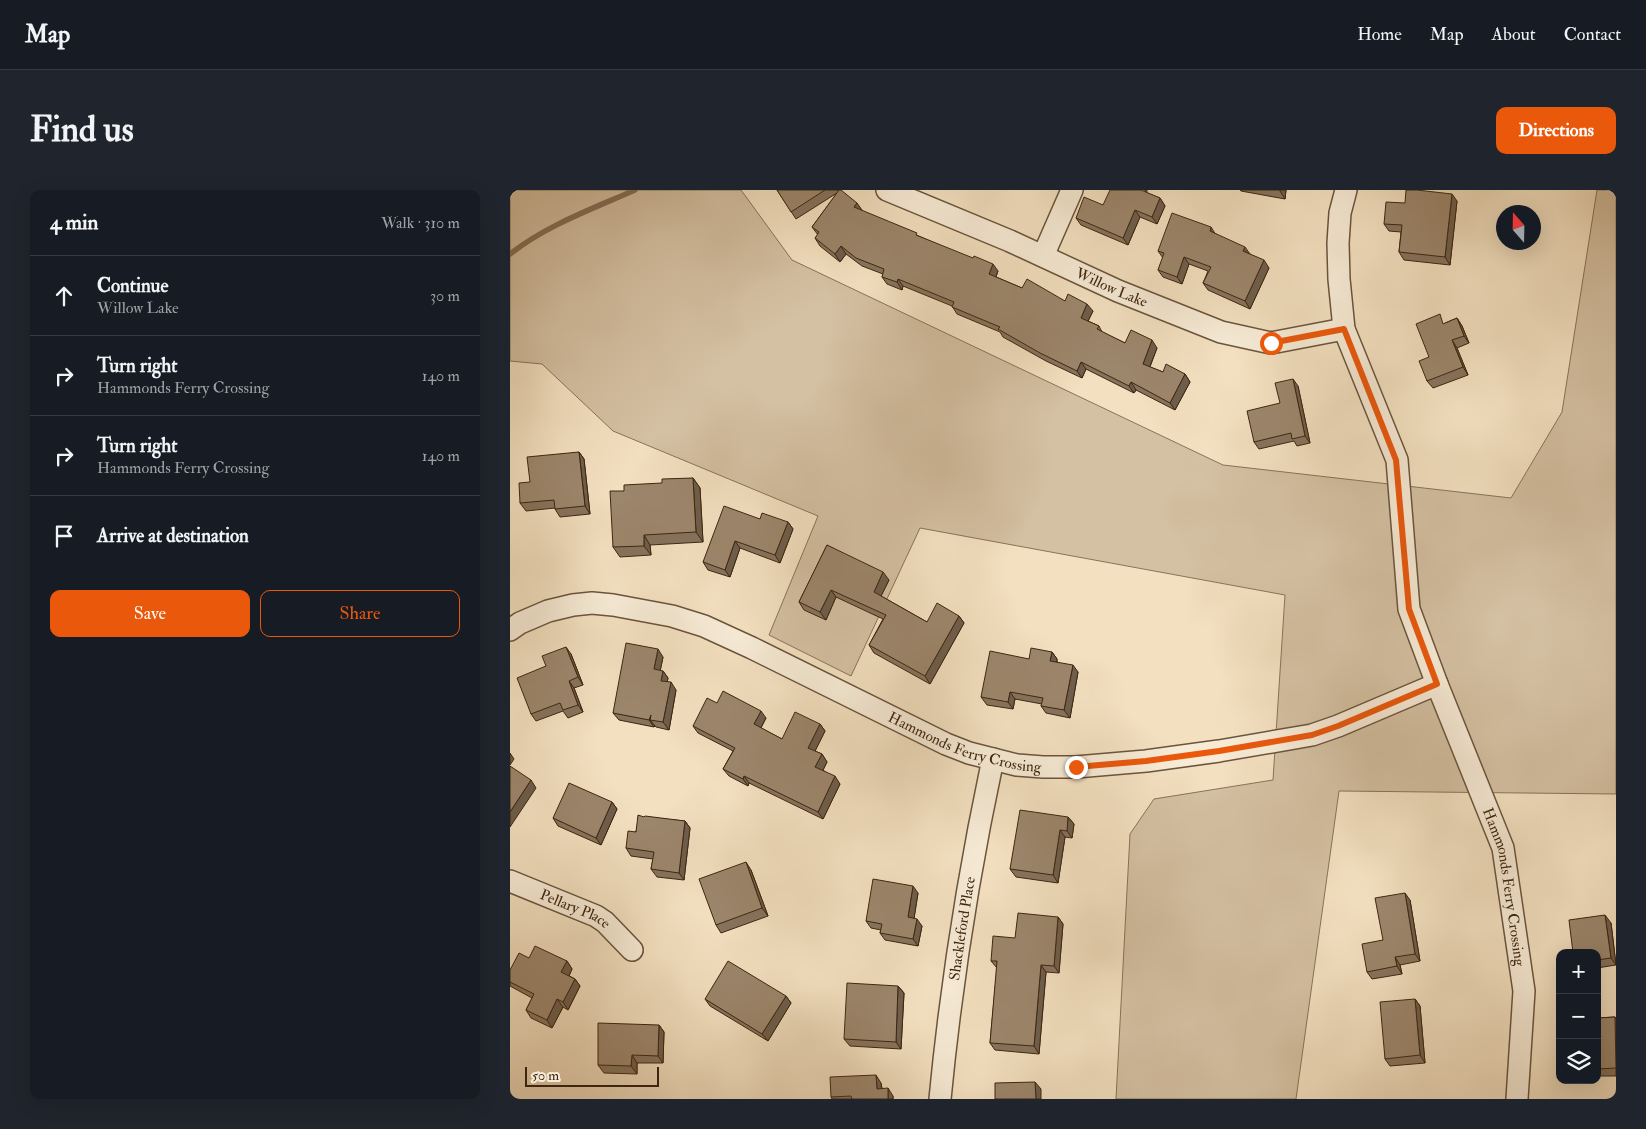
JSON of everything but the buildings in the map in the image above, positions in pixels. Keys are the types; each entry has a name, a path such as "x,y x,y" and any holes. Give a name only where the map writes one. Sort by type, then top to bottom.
{"street":[{"name":"Willow Lake","path":"888,190 1043,256 1118,291 1221,332 1271,343 1344,329"},
{"path":"1043,256 1072,190"},
{"name":"Hammonds Ferry Crossing","path":"1346,190 1340,213 1338,243 1344,329 1396,460 1409,609 1503,848 1524,991 1517,1099"},
{"name":"Hammonds Ferry Crossing","path":"510,630 520,623 548,611 592,603 672,616 704,626 946,744 1017,765 1042,767 1076,767 1146,761 1312,735 1437,684"},
{"name":"Shackleford Place","path":"940,1099 964,913 976,838 993,759"},
{"name":"Pellary Place","path":"510,881 596,916 605,922 632,950"}],"shaded area":[{"path":"510,190 741,190 792,260 1223,465 1511,498 1562,412 1597,190 1616,190 1616,794 1339,791 1296,1099 1116,1099 1130,834 1154,799 1273,780 1285,595 920,528 851,676 769,635 818,516 613,431 542,364 510,361"}],"waterway":[{"path":"510,254 554,226 635,190"}],"route":[{"path":"1076,767 1146,761 1312,735 1437,684 1409,609 1404,532 1396,460 1344,329 1271,343"}]}
